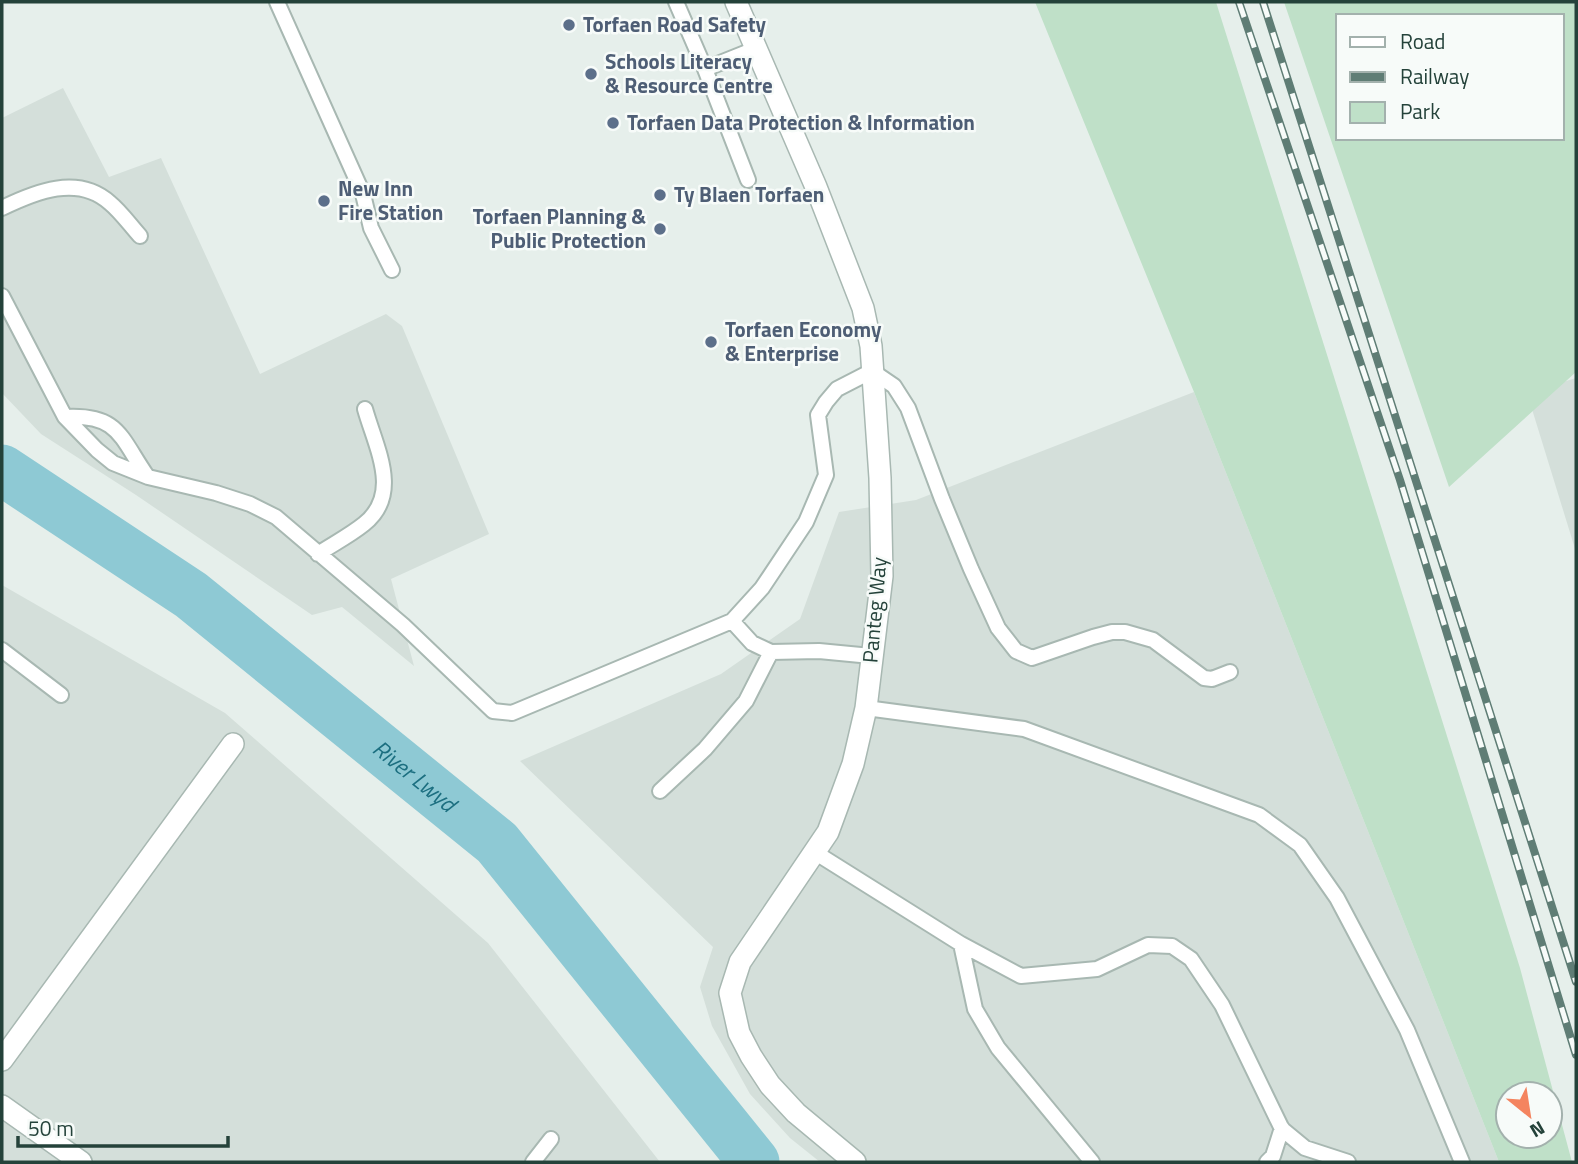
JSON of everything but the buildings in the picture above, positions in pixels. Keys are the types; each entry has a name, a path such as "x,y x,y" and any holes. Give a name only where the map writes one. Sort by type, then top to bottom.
{"street":[{"name":"Panteg Way","path":"736,2 848,265 863,308 871,346 880,478 882,576 866,708 853,764 828,832 740,962 730,993 739,1033 770,1085 796,1113 855,1162"},
{"path":"2,1060 233,744"},
{"path":"2,1106 81,1162"}],"lane":[{"path":"277,2 363,194 371,228 392,270"},
{"path":"676,2 748,180"},
{"path":"705,69 755,49"},
{"path":"2,208 32,194 66,186 91,191 109,202 140,236"},
{"path":"2,296 65,417 97,450 114,463 148,477 216,493 250,504 275,517 403,625 493,711 512,713 732,621 762,588 806,522 826,475 818,415 837,389 872,371 894,386 908,408 971,569 998,628 1016,652 1032,658 1093,637 1125,632 1153,640 1204,678 1230,672"},
{"path":"318,554 365,524 381,506 386,485 365,409"},
{"path":"65,417 89,416 100,419 117,431 148,477"},
{"path":"732,621 752,643 771,652 820,651 871,656"},
{"path":"2,650 61,695"},
{"path":"660,791 705,749 746,701 771,652"},
{"path":"866,708 1024,729 1259,815 1300,845 1337,898 1401,1017 1462,1162"},
{"path":"816,853 961,944 1021,976 1097,969 1148,945 1172,946 1191,960 1222,1005 1282,1128 1305,1148 1348,1162"},
{"path":"961,944 975,1009 998,1048 1092,1162"},
{"path":"1267,1162 1273,1156 1282,1128"},
{"path":"533,1162 551,1139"}],"shaded area":[{"path":"63,88 109,177 161,158 260,374 386,314 402,326 489,534 391,579 414,666 342,607 312,615 41,434 2,393 2,118"},
{"path":"1576,378 1576,552 1527,393"},
{"path":"1194,392 1499,1162 820,1162 790,1138 750,1094 712,1026 700,987 713,947 520,761 721,674 800,619 839,512 916,500"},
{"path":"2,585 225,713 488,943 660,1162 2,1162"}],"green space":[{"path":"1035,2 1216,2 1520,968 1550,1080 1494,1080 1494,1149 1194,392"},
{"path":"1284,2 1576,2 1576,372 1449,487"},
{"path":"1564,1132 1572,1162 1499,1162 1494,1150 1564,1150"}],"waterway":[{"name":"River Lwyd","path":"2,470 191,595 497,843 754,1162"}],"railway":[{"path":"1239,2 1400,480 1576,1055"},
{"path":"1263,2 1576,982"}],"place":[{"name":"Torfaen Road Safety","path":"569,25"},
{"name":"Schools Literacy & Resource Centre","path":"591,74"},
{"name":"Torfaen Data Protection & Information","path":"613,123"},
{"name":"Ty Blaen Torfaen","path":"660,195"},
{"name":"New Inn Fire Station","path":"324,201"},
{"name":"Torfaen Planning & Public Protection","path":"660,229"},
{"name":"Torfaen Economy & Enterprise","path":"711,342"}]}
